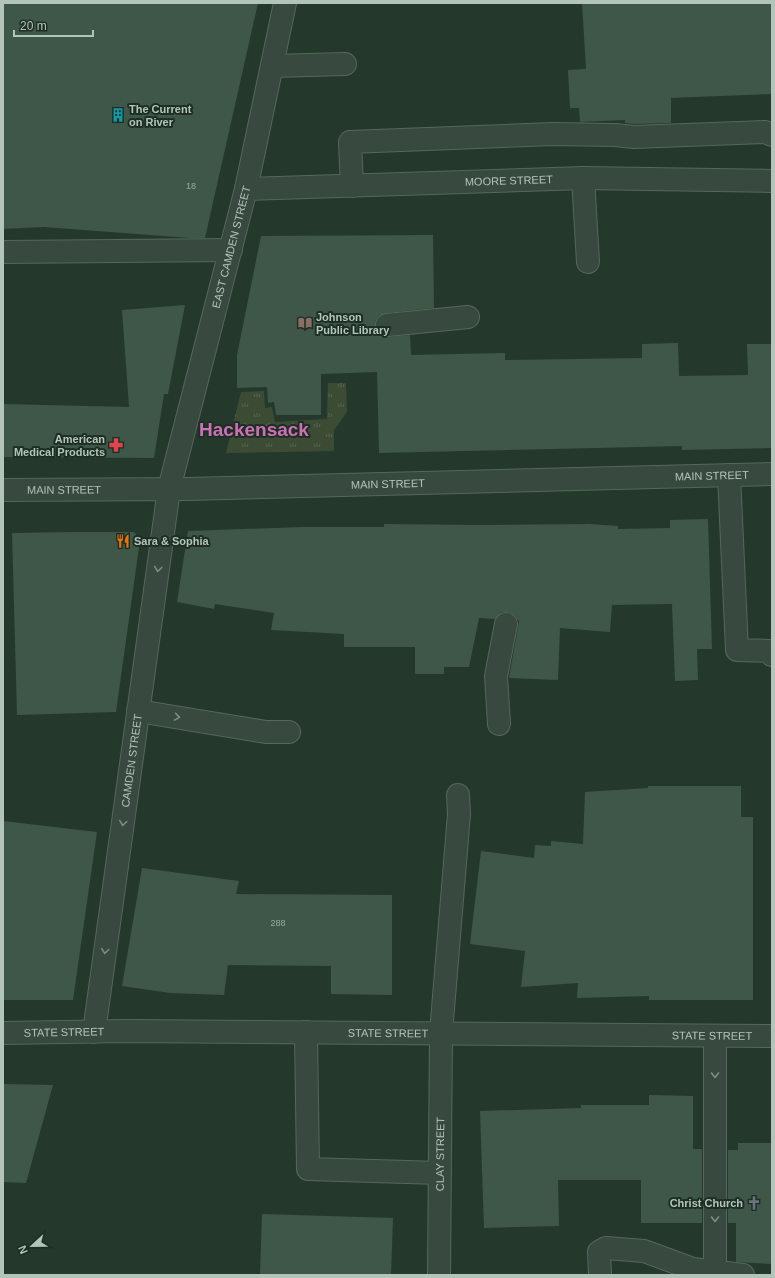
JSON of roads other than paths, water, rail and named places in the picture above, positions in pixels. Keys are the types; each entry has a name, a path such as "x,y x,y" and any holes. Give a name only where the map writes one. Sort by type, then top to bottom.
{"street":[{"name":"EAST CAMDEN STREET","path":"169,489 246,189 285,3"},
{"path":"272,66 345,64"},
{"path":"352,186 350,142 553,134 615,135 634,137 765,132 772,135"},
{"path":"583,178 588,262"},
{"name":"MOORE STREET","path":"246,189 583,178 772,181"},
{"path":"3,252 231,250"},
{"path":"386,325 468,317"},
{"name":"MAIN STREET","path":"3,490 169,489 772,474"},
{"path":"729,475 737,650 769,651 772,655"},
{"name":"CAMDEN STREET","path":"94,1032 169,489"},
{"path":"499,724 496,676 506,624"},
{"path":"138,711 266,732 289,732"},
{"name":"CLAY STREET","path":"439,1275 442,1033 459,814 458,795"},
{"path":"306,1032 308,1169 440,1173"},
{"name":"STATE STREET","path":"3,1033 306,1032 772,1036"},
{"path":"715,1036 715,1272"},
{"path":"600,1275 599,1252 606,1248 644,1251 693,1270 743,1275"}],"place":[{"name":"The Current on River","path":"118,115"},
{"name":"Johnson Public Library","path":"305,323"},
{"name":"American Medical Products","path":"116,445"},
{"name":"Sara & Sophia","path":"123,541"},
{"name":"Christ Church","path":"754,1203"}],"district":[{"name":"Hackensack","path":"254,429"}]}
